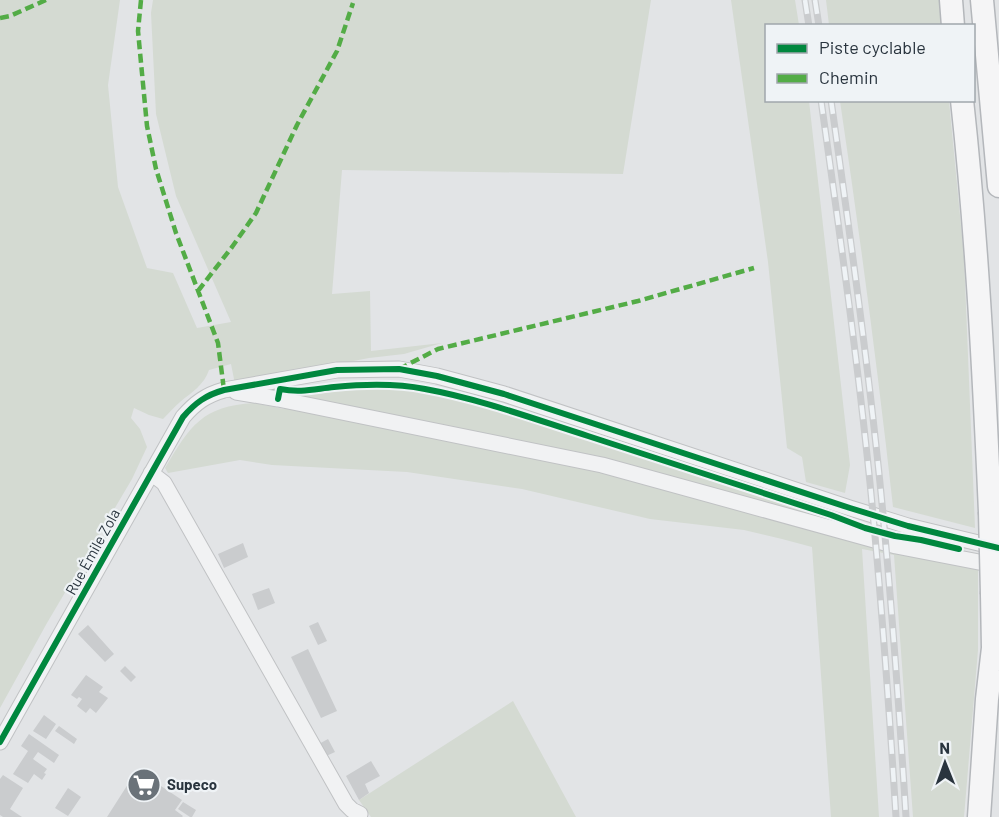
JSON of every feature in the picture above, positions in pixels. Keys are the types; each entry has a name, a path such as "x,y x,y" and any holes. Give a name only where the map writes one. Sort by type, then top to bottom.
{"highway":[{"path":"951,0 954,24"},
{"path":"982,0 999,186"},
{"path":"962,102 984,386 993,648 999,725"},
{"path":"979,817 993,648"}],"street":[{"name":"Rue Émile Zola","path":"0,742 183,417 200,400 212,393 224,390 337,370 399,369 437,376 515,398 908,526 999,548"},
{"path":"224,390 602,465 896,546 999,566"},
{"path":"151,472 164,483 346,804 360,814"}],"shaded area":[{"path":"0,0 120,0 108,85 118,187 147,268 173,273 197,328 231,322 176,196 156,114 151,13 153,0 651,0 623,174 342,170 332,294 370,291 371,351 442,343 404,354 369,358 235,384 231,364 209,370 201,384 163,419 134,408 131,418 140,429 147,447 132,479 0,708"},
{"path":"731,0 795,0 799,24 765,24 765,102 809,102 850,465 845,493 806,482 802,457 787,448 768,262"},
{"path":"826,0 939,0 942,24 829,24"},
{"path":"840,102 949,102 964,257 975,528 893,507"},
{"path":"368,386 426,392 483,406 843,524 294,396"},
{"path":"254,403 284,409 285,405 601,469 978,566 978,650 964,817 913,817 894,555 862,549 879,817 831,817 812,547 744,530 650,519 522,489 407,472 272,465 240,460 168,473 165,468 182,441 199,421 222,409"},
{"path":"513,701 576,817 371,817 359,800"}],"building":[{"path":"243,543 248,557 224,568 218,554"},
{"path":"269,588 275,603 258,610 252,594"},
{"path":"318,622 327,641 318,645 309,626"},
{"path":"88,625 114,654 105,662 78,634"},
{"path":"308,649 337,711 321,718 291,657"},
{"path":"125,666 136,677 131,682 120,671"},
{"path":"86,675 103,687 99,692 108,698 96,713 90,708 86,713 77,706 82,699 71,695"},
{"path":"44,715 56,724 46,739 33,731"},
{"path":"59,726 77,739 74,744 55,731"},
{"path":"29,734 59,755 54,763 38,752 33,759 47,769 44,773 46,774 42,780 34,774 28,783 13,774 28,751 21,746"},
{"path":"328,739 335,752 324,757 317,745"},
{"path":"371,761 380,776 365,784 369,793 359,800 346,776"},
{"name":"Supeco","path":"137,770 182,800 175,810 182,817 107,817"},
{"path":"3,775 23,788 10,809 22,817 0,815 0,779"},
{"path":"68,788 81,797 68,816 55,808"},
{"path":"183,802 196,810 192,817 178,809"}],"railway":[{"path":"805,0 809,24"},
{"path":"815,0 819,24"},
{"path":"821,102 854,339 870,483 896,817"},
{"path":"831,102 864,339 880,483 906,817"}],"marked path":[{"path":"0,18 46,0"},
{"path":"141,0 138,31 147,126 156,169 176,233 218,343 224,390"},
{"path":"198,291 256,213 297,125 337,51 353,3"},
{"path":"399,369 438,349 638,301 754,268"}],"cycle path":[{"path":"0,742 183,417 201,400 224,390 337,370 399,369 437,376 504,394 908,526 999,548"},
{"path":"278,399 280,389 301,391 369,385 402,386 446,393 527,416 865,528 959,549"}],"place":[{"name":"Supeco","path":"144,785"}]}
